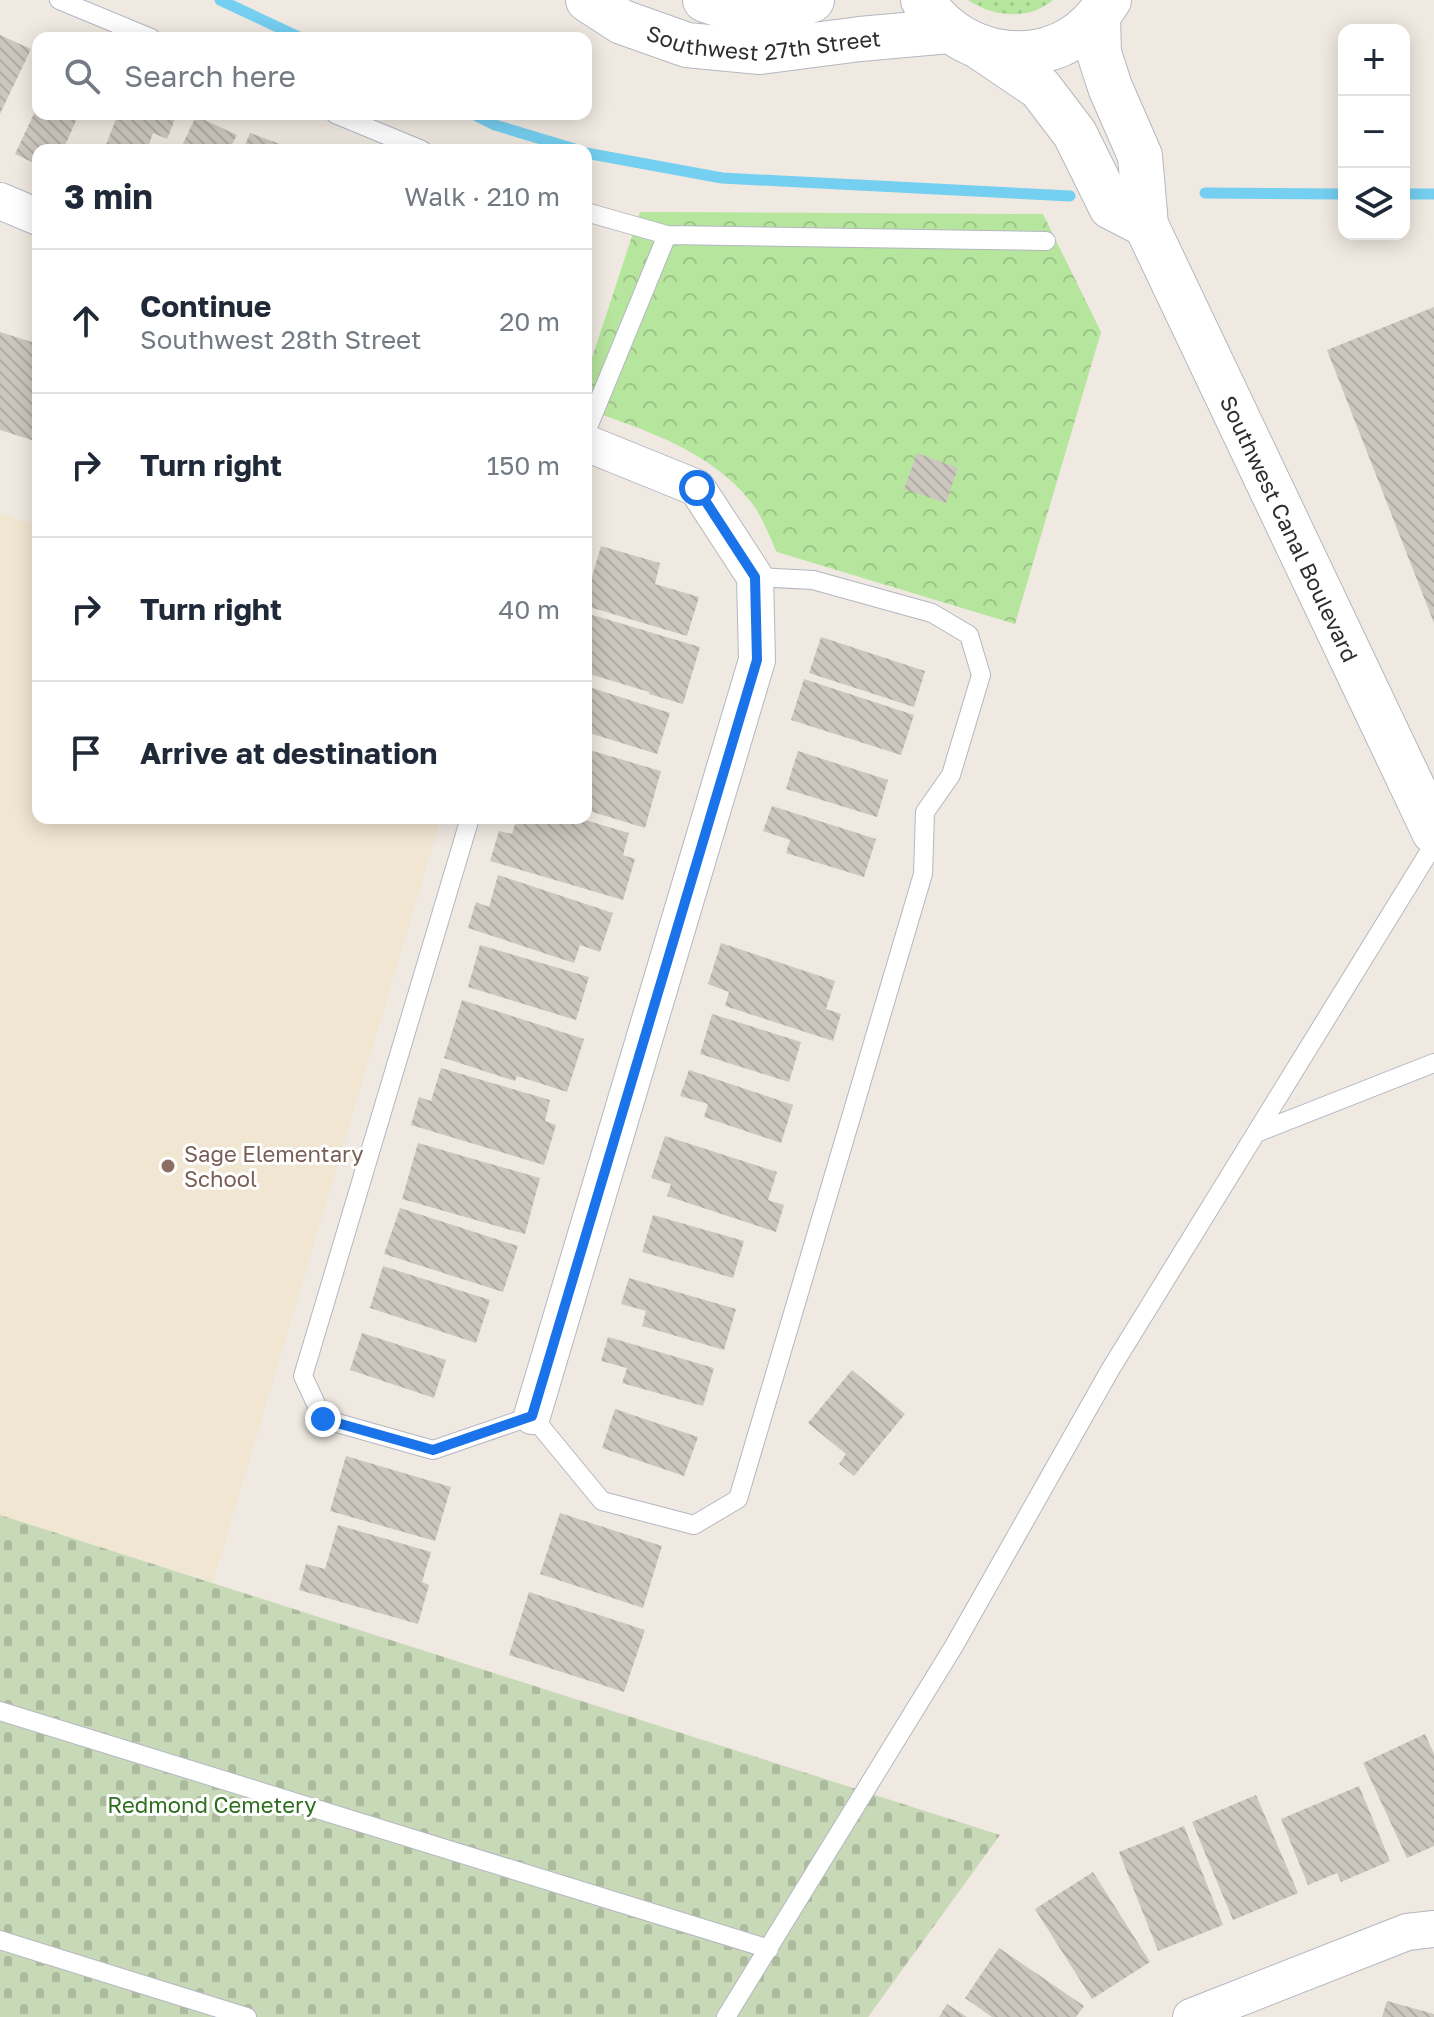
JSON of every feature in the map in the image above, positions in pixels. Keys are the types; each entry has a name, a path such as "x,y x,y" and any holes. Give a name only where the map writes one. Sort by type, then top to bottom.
{"main road":[{"name":"Southwest 27th Street","path":"588,0 622,22 687,45 760,52 951,26 1006,54 1032,53 1056,46 1079,34 1104,8"},
{"name":"Southwest 27th Street","path":"705,0 724,6 785,10 812,0"},
{"name":"Southwest Canal Boulevard","path":"1104,8 1099,53 1140,156 1146,225 1434,832"},
{"path":"951,26 1040,88 1075,134 1111,207 1146,225"}],"street":[{"path":"0,201 32,214"},
{"path":"532,1416 757,660 755,577 697,488 592,445"},
{"path":"1191,2017 1407,1932 1434,1929"}],"lane":[{"path":"59,0 136,32"},
{"path":"350,120 408,144"},
{"path":"592,214 667,235 1046,241"},
{"path":"592,417 667,235"},
{"path":"468,824 303,1376 323,1419 433,1450 532,1416 602,1501 694,1525 738,1499 923,874 925,812 951,775 981,675 969,635 932,613 813,580 755,577"},
{"path":"726,2017 954,1646 1110,1370 1434,844"},
{"path":"1256,1133 1434,1063"},
{"path":"0,1711 769,1949"},
{"path":"0,1940 247,2017"}],"shaded area":[{"name":"Sage Elementary School","path":"0,513 32,523 32,824 439,824 213,1582 0,1515"}],"green space":[{"path":"968,0 1053,0 1033,11 1011,14 989,10"},
{"path":"640,212 1043,214 1101,332 1015,624 777,552 751,502 717,469 676,444 592,411 592,358"},
{"name":"Redmond Cemetery","path":"0,1515 1000,1835 868,2017 0,2017"}],"building":[{"path":"0,35 31,49 0,114"},
{"path":"32,118 76,120 66,144 32,144 32,162 15,154"},
{"path":"116,120 175,120 167,139 153,133 149,144 106,144"},
{"path":"194,120 205,120 237,135 232,144 183,144"},
{"path":"250,133 280,144 245,144"},
{"path":"1434,307 1434,623 1327,350"},
{"path":"0,332 32,342 32,440 0,430"},
{"path":"917,453 958,468 946,503 904,489"},
{"path":"601,546 660,563 655,584 699,597 687,636 592,608 592,577"},
{"path":"592,615 700,647 683,704 592,675"},
{"path":"821,637 925,671 914,707 809,673"},
{"path":"804,679 914,715 901,755 791,720"},
{"path":"592,688 670,713 657,754 592,734"},
{"path":"592,751 661,771 645,828 592,812"},
{"path":"798,751 888,780 877,817 786,789"},
{"path":"772,806 876,839 864,877 786,853 790,840 763,831"},
{"path":"592,822 629,833 623,855 635,859 623,900 490,861 499,831 512,834 515,824"},
{"path":"498,875 613,913 600,952 580,945 574,963 468,928 476,902 489,907"},
{"path":"721,943 835,981 826,1009 841,1014 833,1041 725,1006 729,992 708,984"},
{"path":"480,945 589,977 576,1020 468,987"},
{"path":"462,1000 584,1039 567,1092 517,1076 515,1081 444,1058"},
{"path":"712,1014 801,1042 789,1082 700,1054"},
{"path":"441,1068 550,1100 545,1121 556,1125 544,1165 411,1125 419,1097 431,1101"},
{"path":"689,1070 793,1105 781,1143 704,1117 708,1104 680,1096"},
{"path":"665,1136 777,1172 768,1200 784,1205 776,1232 667,1196 671,1184 651,1178"},
{"path":"418,1143 540,1178 525,1234 402,1199"},
{"path":"400,1208 518,1246 503,1292 384,1254"},
{"path":"653,1215 744,1241 733,1278 642,1252"},
{"path":"383,1266 490,1300 476,1343 370,1308"},
{"path":"629,1278 736,1309 724,1350 642,1326 646,1311 621,1304"},
{"path":"362,1333 446,1360 434,1398 350,1370"},
{"path":"608,1337 714,1368 703,1406 622,1383 627,1368 601,1361"},
{"path":"852,1370 905,1414 854,1476 839,1464 846,1454 808,1423"},
{"path":"615,1409 698,1437 684,1476 602,1448"},
{"path":"346,1456 451,1487 435,1541 330,1511"},
{"path":"560,1513 662,1546 643,1608 540,1574"},
{"path":"338,1525 431,1552 422,1582 429,1585 418,1624 299,1590 306,1564 325,1569"},
{"path":"529,1592 645,1630 624,1692 509,1655"},
{"path":"1425,1734 1434,1754 1434,1846 1407,1858 1363,1763"},
{"path":"1359,1786 1390,1861 1341,1882 1337,1873 1308,1885 1281,1819"},
{"path":"1256,1795 1298,1893 1233,1920 1192,1822"},
{"path":"1184,1826 1223,1925 1158,1951 1119,1852"},
{"path":"1093,1872 1150,1962 1092,1999 1035,1909"},
{"path":"999,1948 1084,2006 1076,2017 992,2017 965,1998"},
{"path":"1387,2001 1434,2014 1434,2017 1382,2017"},
{"path":"947,2004 967,2017 939,2017"}],"waterway":[{"path":"220,0 288,32"},
{"path":"485,120 558,144"},
{"path":"592,154 722,178 1070,196"},
{"path":"1205,193 1338,194"},
{"path":"1410,194 1434,194"}],"place":[{"name":"Sage Elementary School","path":"168,1166"}],"route":[{"path":"323,1419 433,1450 532,1416 757,660 755,577 697,488"}]}
